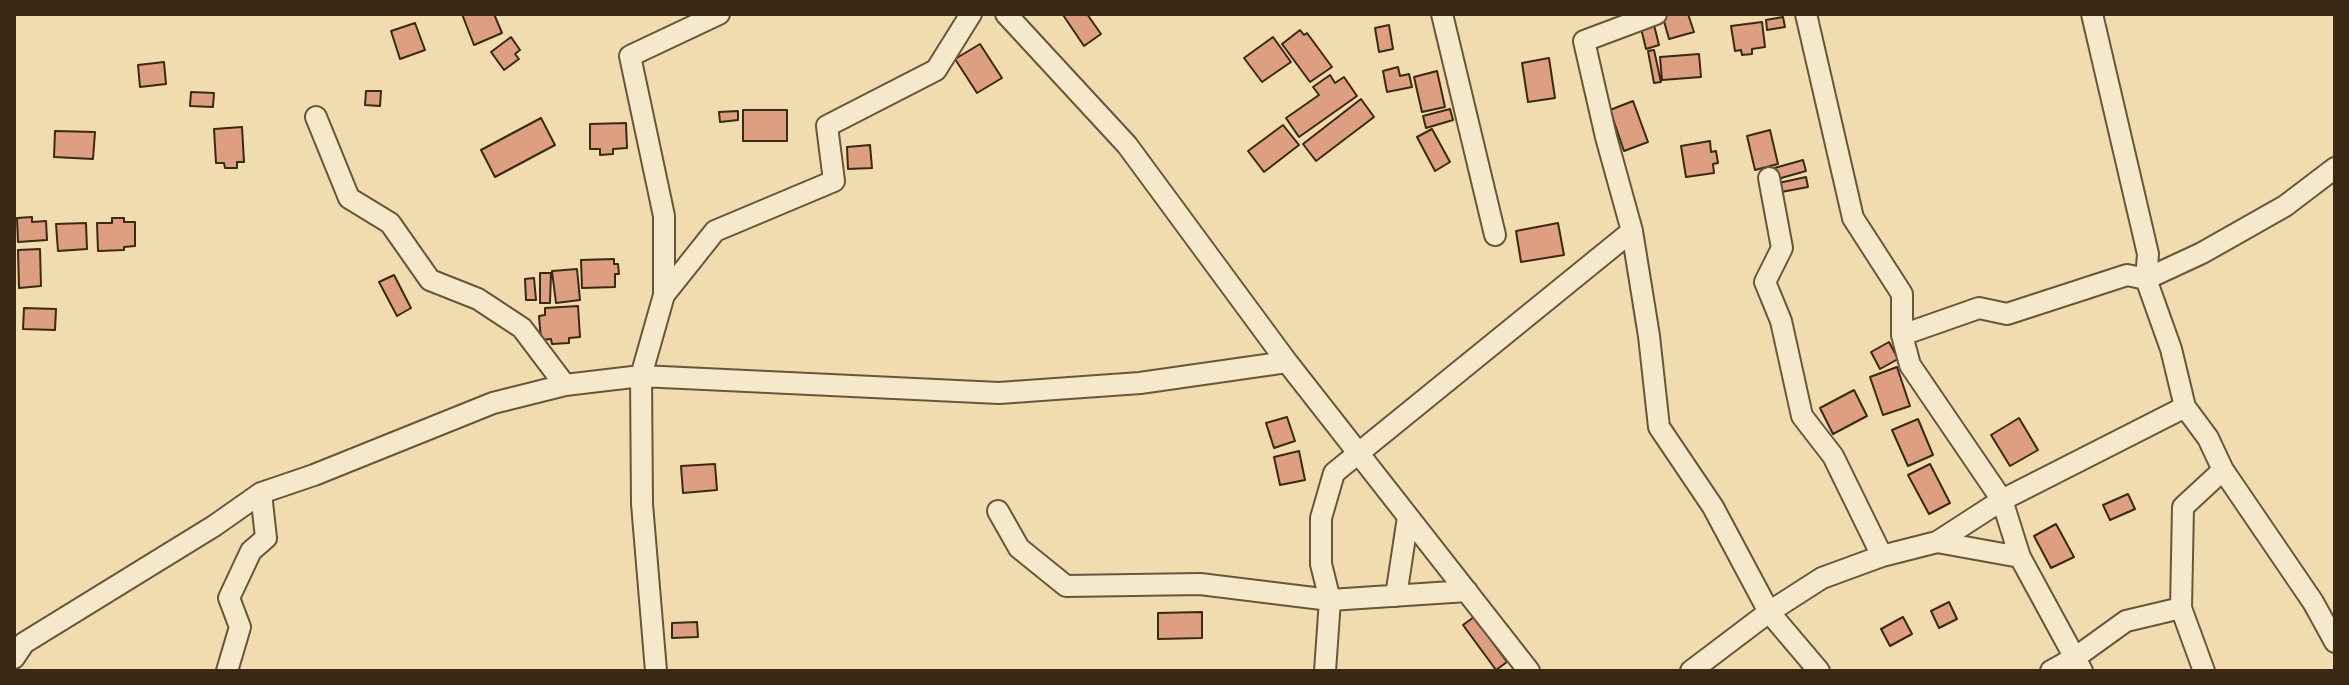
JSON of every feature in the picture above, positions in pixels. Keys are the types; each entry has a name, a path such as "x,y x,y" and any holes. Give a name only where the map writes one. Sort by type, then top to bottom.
{"street":[{"path":"656,671 642,504 641,376 664,295 664,216 630,56 719,14"},
{"path":"664,295 715,231 834,181 827,126 936,70 971,14"},
{"path":"1006,14 1127,145 1287,362 1529,671"},
{"path":"1442,14 1495,235"},
{"path":"1656,14 1584,41 1632,231 1649,336 1659,427 1713,507 1769,612 1819,671"},
{"path":"1806,14 1853,218 1902,294 1902,335 1910,365 2002,500 2020,557 2079,664"},
{"path":"2092,14 2148,254 2146,279 2171,349 2185,407 2208,438 2223,470 2313,602 2335,642"},
{"path":"316,117 349,198 390,223 430,280 478,299 522,328 565,385"},
{"path":"1902,335 1979,308 2007,314 2127,275 2146,279 2202,253 2285,206 2335,168"},
{"path":"1769,178 1782,248 1765,282 1781,321 1802,416 1833,456 1882,556"},
{"path":"1325,671 1330,600 1321,564 1321,518 1334,473 1632,231"},
{"path":"14,658 24,643 214,526 261,493 493,403 565,385 641,376 999,393 1140,383 1287,362"},
{"path":"1691,671 1769,612 1822,578 1882,556 1937,542 2002,500 2185,407"},
{"path":"2204,671 2181,608 2183,507 2223,470"},
{"path":"227,671 240,627 229,598 251,551 266,538 261,493"},
{"path":"998,511 1019,548 1066,586 1200,584 1330,600 1467,591"},
{"path":"1396,596 1408,517"},
{"path":"1937,542 2020,557"},
{"path":"2051,671 2079,664 2126,621 2181,608"}],"building":[{"path":"462,14 494,14 502,33 474,45"},
{"path":"1064,14 1087,14 1101,34 1084,46"},
{"path":"1662,14 1688,14 1694,32 1669,39"},
{"path":"1783,17 1785,27 1767,30 1766,20"},
{"path":"1653,21 1659,45 1646,49 1640,24"},
{"path":"1762,22 1765,47 1752,49 1752,54 1742,55 1741,50 1735,51 1731,26"},
{"path":"415,23 425,50 400,59 391,31"},
{"path":"1389,25 1393,49 1379,52 1375,28"},
{"path":"1300,30 1304,35 1307,33 1332,67 1310,82 1282,44"},
{"path":"511,37 520,50 515,54 519,59 504,70 491,52"},
{"path":"1273,37 1291,62 1262,82 1244,58"},
{"path":"980,44 1002,78 977,93 955,59"},
{"path":"1654,50 1661,82 1654,83 1648,51"},
{"path":"1699,54 1701,77 1662,80 1660,57"},
{"path":"1549,58 1555,98 1528,102 1522,63"},
{"path":"164,62 166,84 140,87 138,65"},
{"path":"1398,67 1400,76 1409,74 1412,87 1387,92 1383,71"},
{"path":"1437,71 1445,107 1422,112 1414,77"},
{"path":"1330,75 1335,83 1344,77 1357,96 1299,137 1286,118 1319,95 1313,87"},
{"path":"366,91 381,91 380,106 365,105"},
{"path":"191,92 214,93 213,107 190,106"},
{"path":"1361,99 1374,117 1316,161 1303,144"},
{"path":"1633,101 1648,142 1624,151 1610,110"},
{"path":"1450,109 1453,120 1426,128 1423,116"},
{"path":"743,110 787,110 787,141 743,141"},
{"path":"738,111 738,120 720,122 719,112"},
{"path":"541,118 555,145 495,177 481,150"},
{"path":"626,123 627,148 613,149 613,154 600,155 600,149 590,149 590,124"},
{"path":"1283,125 1299,145 1264,172 1248,151"},
{"path":"242,127 244,162 237,162 237,168 225,168 224,163 216,163 214,129"},
{"path":"1432,129 1450,162 1435,171 1417,137"},
{"path":"1770,130 1778,164 1755,170 1747,136"},
{"path":"55,131 95,132 93,159 54,157"},
{"path":"1710,141 1711,152 1716,151 1718,163 1713,164 1714,173 1686,177 1681,146"},
{"path":"870,145 872,168 848,169 847,147"},
{"path":"1803,160 1806,171 1774,180 1771,169"},
{"path":"1806,177 1808,187 1776,193 1774,184"},
{"path":"32,217 32,222 46,221 47,240 18,242 17,218"},
{"path":"112,218 135,222 135,246 124,247 124,250 98,251 97,223 112,223"},
{"path":"86,223 87,249 58,251 56,224"},
{"path":"1558,223 1564,255 1521,262 1516,231"},
{"path":"40,249 41,286 19,288 18,250"},
{"path":"614,259 619,274 615,274 615,287 582,288 581,260"},
{"path":"577,269 580,300 556,303 552,271"},
{"path":"540,273 551,273 550,303 540,303"},
{"path":"394,275 411,308 397,316 379,282"},
{"path":"534,278 536,300 526,300 525,279"},
{"path":"578,306 580,337 569,338 569,343 552,344 551,339 541,340 539,316 545,315 545,308"},
{"path":"24,308 56,309 55,330 23,329"},
{"path":"1889,342 1898,359 1880,369 1871,352"},
{"path":"1897,367 1910,406 1883,415 1870,377"},
{"path":"1854,390 1867,416 1833,434 1820,408"},
{"path":"1287,417 1295,441 1274,448 1266,423"},
{"path":"2019,418 2038,450 2010,466 1991,435"},
{"path":"1918,419 1933,455 1908,466 1892,430"},
{"path":"1299,451 1305,480 1280,485 1274,457"},
{"path":"715,464 717,490 683,493 681,466"},
{"path":"1930,464 1950,503 1929,514 1908,475"},
{"path":"2128,494 2135,509 2110,520 2103,505"},
{"path":"2056,524 2074,557 2051,568 2034,536"},
{"path":"1949,602 1957,619 1939,628 1931,611"},
{"path":"1202,612 1202,638 1158,639 1158,613"},
{"path":"1474,617 1507,662 1496,670 1463,625"},
{"path":"1903,617 1912,634 1890,646 1881,629"},
{"path":"697,622 698,637 672,638 672,623"}]}
